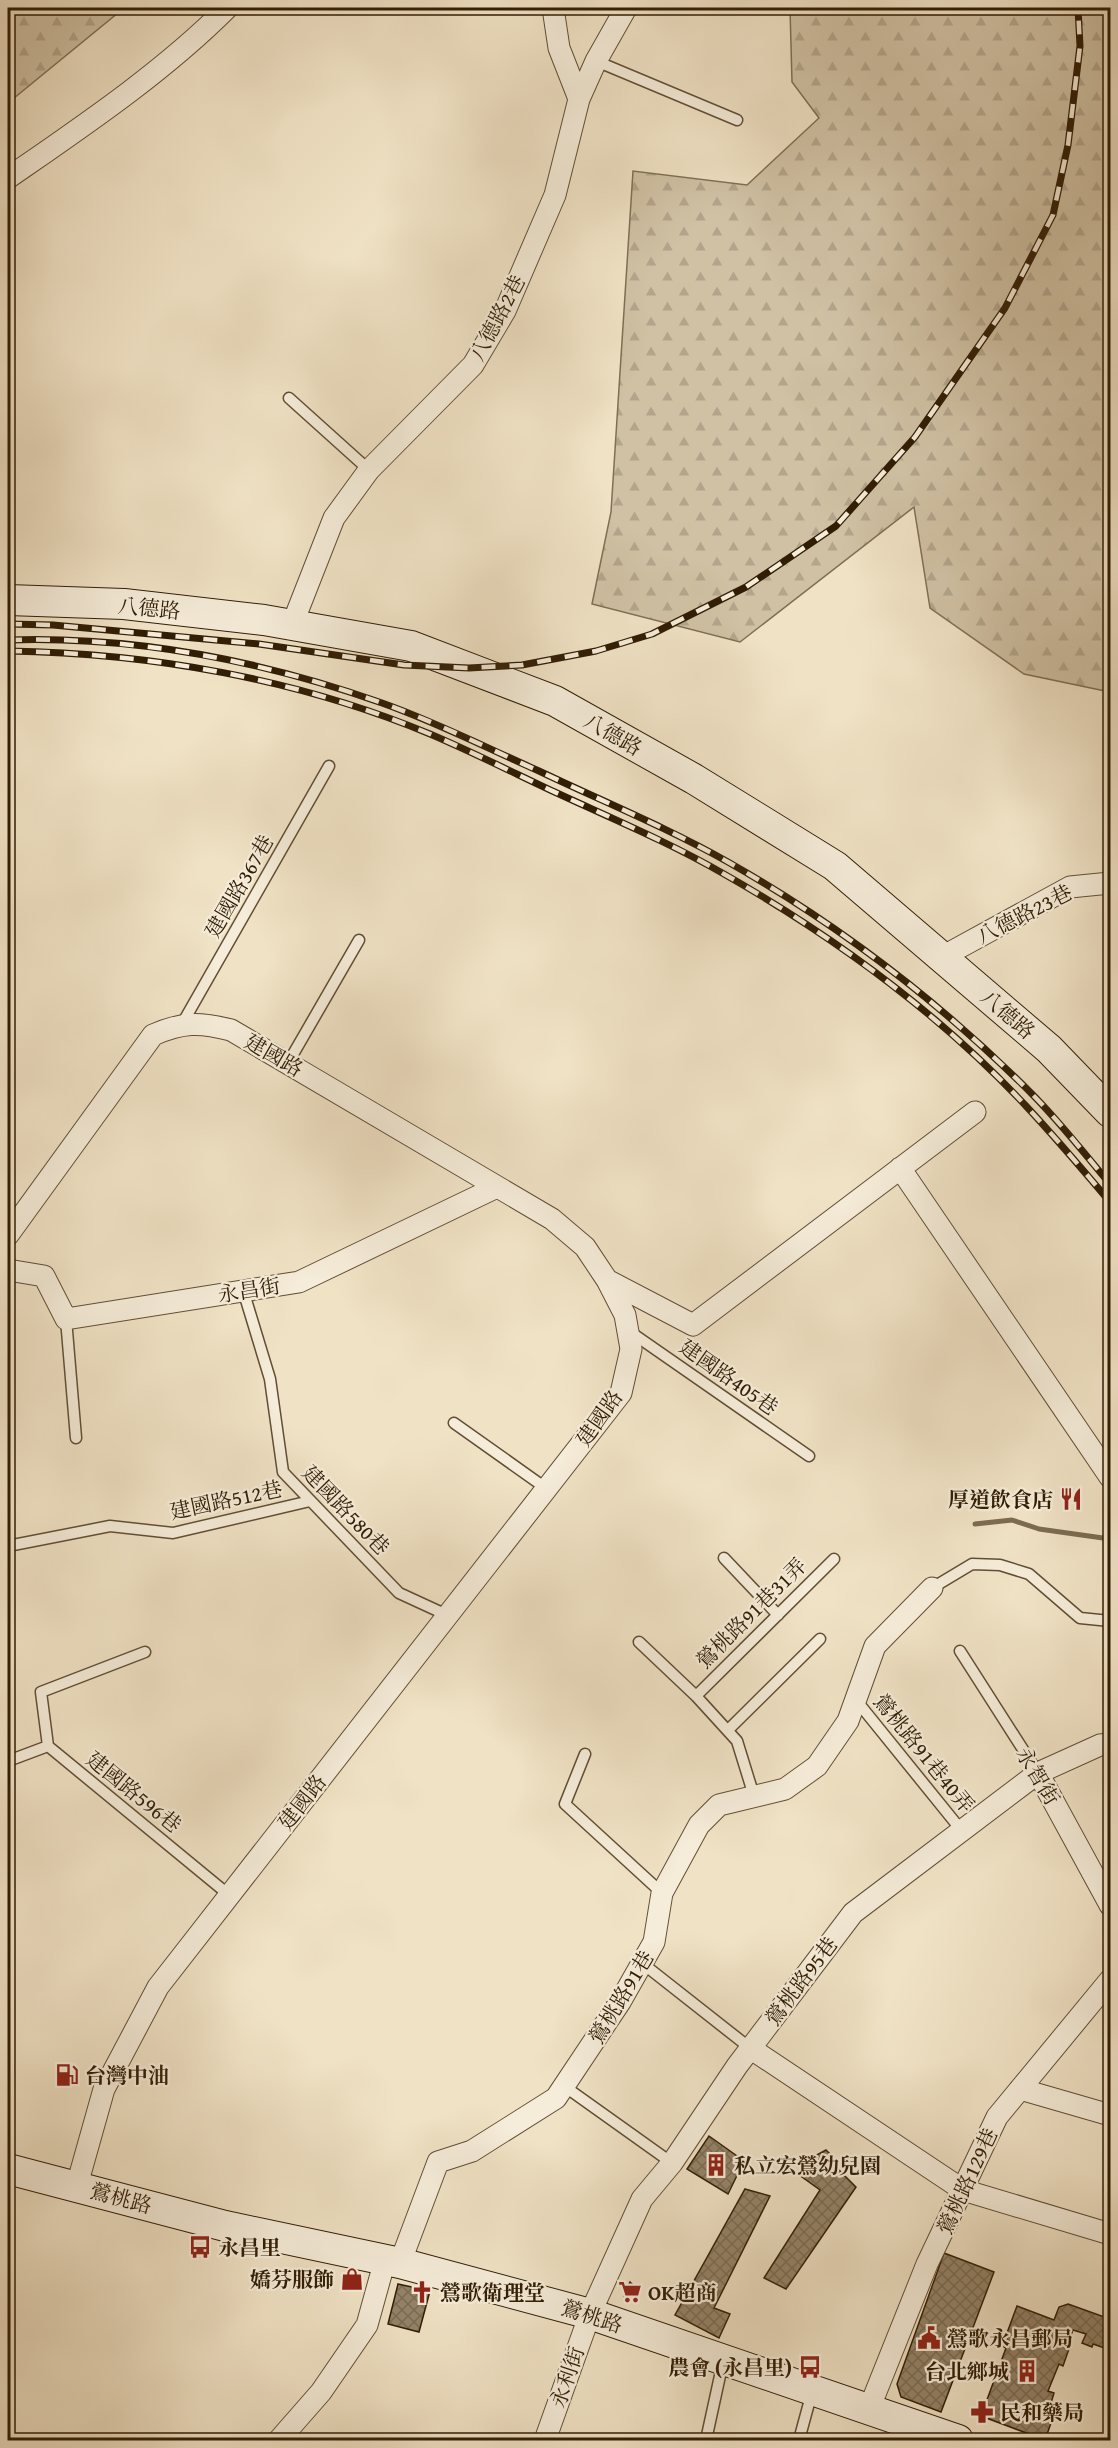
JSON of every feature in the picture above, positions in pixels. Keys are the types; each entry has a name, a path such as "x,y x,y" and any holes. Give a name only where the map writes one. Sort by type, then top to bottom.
{"main road":[{"name":"八德路","path":"8,600 124,604 292,625 411,646 555,701 694,780 835,866 1049,1049 1110,1112"},
{"name":"鶯桃路","path":"8,2169 225,2226 392,2261 590,2314 723,2361 813,2389 948,2439"}],"street":[{"path":"8,178 102,113 208,27 227,8"},
{"path":"553,8 559,48 579,99"},
{"name":"八德路2巷","path":"292,625 334,518 369,470 473,365 505,311 555,195 579,99 596,61 626,8"},
{"name":"八德路23巷","path":"942,957 1070,887 1110,883"},
{"name":"建國路","path":"8,1235 153,1035 182,1024 209,1024 231,1030 552,1219 585,1247 607,1280 625,1315 631,1349 621,1393 158,1987 104,2089 77,2186"},
{"path":"607,1280 693,1325 975,1112"},
{"path":"900,1168 1110,1478"},
{"name":"永昌街","path":"66,1319 299,1282 497,1187"},
{"path":"8,1270 44,1276 66,1319"},
{"name":"鶯桃路91巷","path":"392,2261 438,2162 472,2151 556,2098 620,2002 654,1942 662,1893 699,1825 719,1805 785,1788 817,1766 848,1721 875,1646 932,1588"},
{"name":"鶯桃路95巷","path":"590,2314 642,2199 672,2163 750,2048 853,1913 1038,1773 1100,1745 1110,1744"},
{"name":"永智街","path":"1038,1773 1110,1905"},
{"name":"鶯桃路129巷","path":"869,2409 927,2264 997,2117 1110,1980"},
{"path":"750,2048 963,2190 1110,2234"},
{"path":"1020,2090 1110,2115"},
{"path":"279,2440 321,2392 367,2325 392,2261"},
{"name":"永利街","path":"544,2440 590,2314"}],"lane":[{"path":"596,61 737,120"},
{"path":"288,398 369,470"},
{"name":"建國路367巷","path":"182,1024 329,766"},
{"path":"288,1063 359,940"},
{"name":"建國路580巷","path":"243,1290 270,1379 283,1472 399,1593 448,1616"},
{"path":"66,1319 76,1438"},
{"name":"建國路405巷","path":"628,1330 809,1456"},
{"path":"454,1423 547,1489"},
{"name":"建國路512巷","path":"8,1546 110,1526 173,1533 310,1501"},
{"path":"724,1558 778,1615"},
{"name":"鶯桃路91巷31弄","path":"696,1696 834,1559"},
{"path":"932,1588 972,1564 1000,1565 1029,1574 1080,1618 1110,1621"},
{"path":"728,1730 820,1639"},
{"name":"鶯桃路91巷31弄","path":"639,1642 696,1696 737,1741 754,1796"},
{"name":"永智街","path":"960,1651 1038,1773"},
{"path":"8,1761 48,1746 41,1692 145,1652"},
{"name":"鶯桃路91巷40弄","path":"856,1700 962,1831"},
{"name":"建國路596巷","path":"48,1746 229,1895"},
{"path":"585,1754 566,1804 662,1893"},
{"path":"642,1963 750,2048"},
{"path":"564,2086 672,2163"},
{"path":"706,2440 723,2361"},
{"path":"799,2440 813,2389"}],"green space":[{"path":"8,8 124,8 8,103"},
{"path":"790,8 1110,8 1110,692 1024,674 930,608 914,507 740,642 592,604 611,512 633,171 747,185 819,118 792,82"}],"building":[{"name":"私立宏鶯幼兒園","path":"709,2136 744,2161 728,2194 687,2169"},
{"path":"826,2150 838,2162 836,2167 856,2187 786,2289 764,2278 820,2190 798,2174 811,2158"},
{"path":"745,2189 770,2196 714,2308 730,2314 719,2338 675,2315"},
{"name":"台北鄉城","path":"944,2253 994,2272 941,2412 901,2397 897,2384"},
{"path":"630,2282 638,2290 635,2299 624,2296"},
{"path":"398,2284 430,2291 419,2332 388,2324"},
{"name":"台北鄉城","path":"1068,2304 1110,2319 1110,2350 1082,2343 1086,2334 1073,2330 1063,2366 1059,2364 1048,2391 1054,2393 1051,2403 1057,2406 1045,2440 981,2416 1006,2348 1004,2347 1009,2334 1007,2333 1017,2306 1054,2320 1059,2307"}],"waterway":[{"path":"975,1524 1012,1520 1039,1529 1110,1539"}],"railway":[{"path":"8,624 53,625 259,644 404,665 469,668 522,665 596,651 652,634 746,587 836,526 915,437 1005,308 1053,215 1068,145 1080,46 1078,8"},
{"path":"8,640 103,642 198,654 337,688 402,710 442,727 682,838 728,862 810,912 925,997 1031,1093 1110,1184"},
{"path":"8,651 116,657 170,664 276,684 328,698 430,734 681,851 805,923 845,950 921,1009 993,1072 1110,1202"}],"place":[{"name":"厚道飲食店","path":"1071,1499"},
{"name":"台灣中油","path":"67,2075"},
{"name":"私立宏鶯幼兒園","path":"716,2165"},
{"name":"永昌里","path":"200,2247"},
{"name":"嬌芬服飾","path":"352,2279"},
{"name":"鶯歌衛理堂","path":"422,2292"},
{"name":"OK超商","path":"630,2292"},
{"name":"鶯歌永昌郵局","path":"929,2338"},
{"name":"農會 (永昌里)","path":"810,2367"},
{"name":"台北鄉城","path":"1027,2371"},
{"name":"民和藥局","path":"982,2412"}]}
